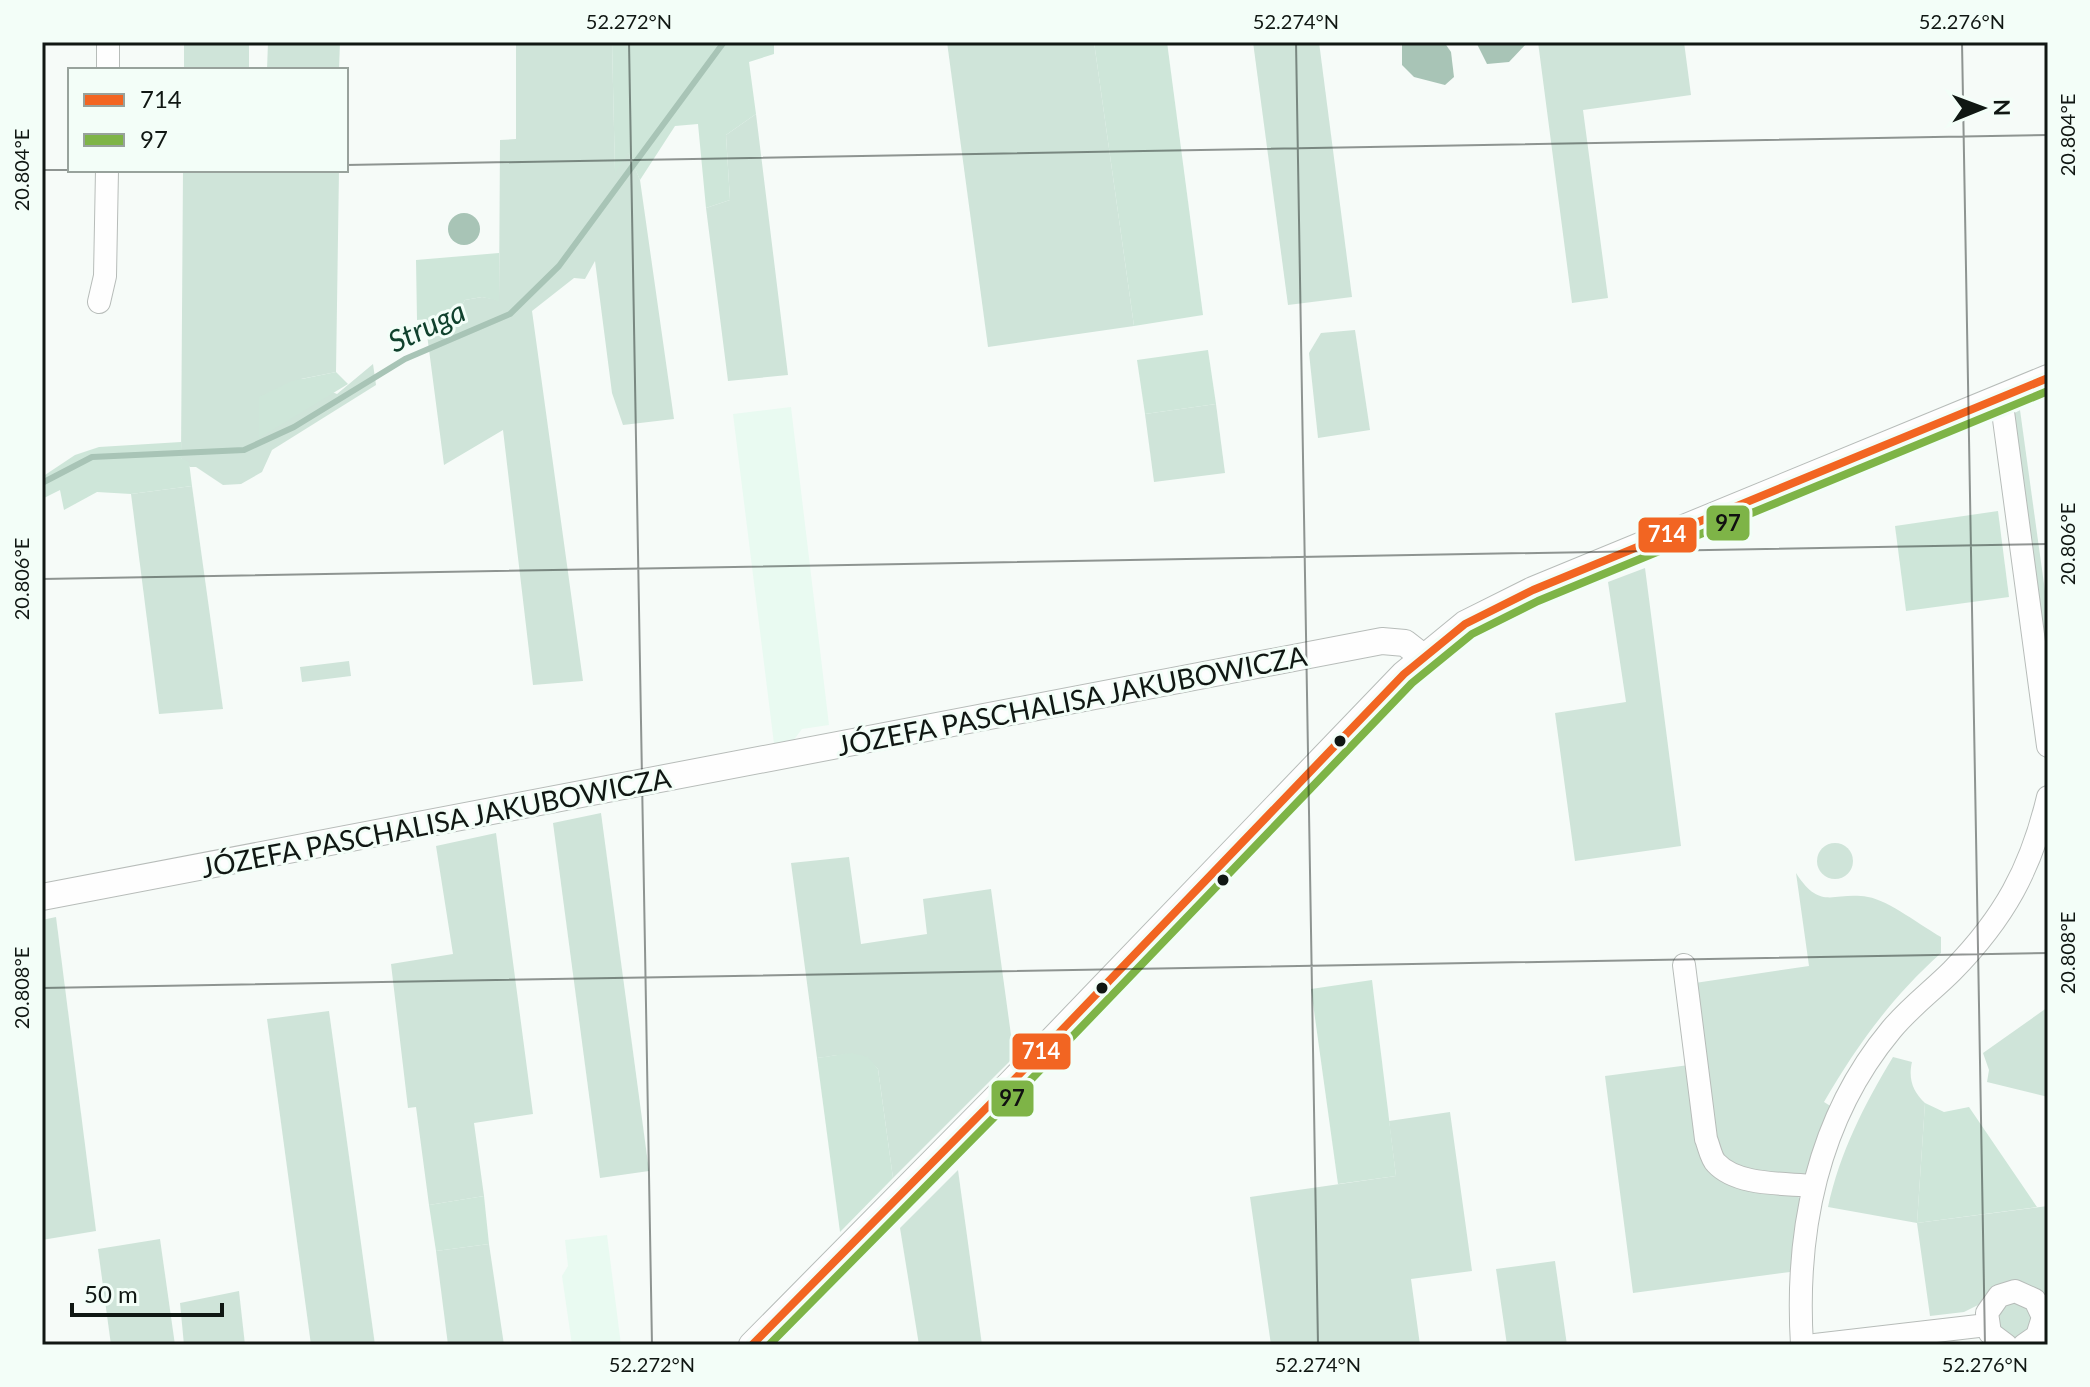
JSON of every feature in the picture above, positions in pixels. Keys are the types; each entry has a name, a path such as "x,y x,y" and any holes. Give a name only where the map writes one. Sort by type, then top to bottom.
{"street":[{"path":"108,42 108,68"},
{"path":"99,302 105,276 107,172"},
{"path":"752,1345 1423,657 1491,608 2048,378"},
{"path":"2001,397 2048,746"},
{"name":"JÓZEFA PASCHALISA JAKUBOWICZA","path":"42,897 1382,641 1405,643 1423,657"},
{"path":"1802,1345 1799,1296 1805,1228 1826,1143 1863,1066 1908,1011 1979,942 2040,862 2048,797"},
{"path":"1684,965 1706,1139 1715,1162 1733,1174 1755,1181 1813,1186"},
{"path":"2006,1345 1997,1341 1987,1325 1987,1313 1999,1296 2025,1292 2035,1300 2043,1317 2037,1336 2024,1345"},
{"path":"1815,1345 1987,1325"}],"shaded area":[{"path":"184,42 249,42 249,68 184,68"},
{"path":"268,42 340,42 339,68 267,68"},
{"path":"516,42 612,42 615,171 628,152 640,180 674,419 623,425 612,393 595,261 585,279 574,278 532,311 583,681 533,685 503,430 444,465 425,319 455,317 465,300 482,297 499,300 500,140 516,139"},
{"path":"612,42 774,42 774,54 749,62 756,114 726,135 730,200 706,208 698,124 675,126 640,180 628,153 615,173"},
{"path":"947,42 1094,42 1134,326 988,347"},
{"path":"1094,42 1167,42 1203,315 1134,326"},
{"path":"1253,42 1319,42 1352,297 1288,305"},
{"path":"1402,42 1444,42 1451,52 1454,77 1445,85 1414,77 1402,65"},
{"path":"1476,42 1528,42 1509,62 1487,64"},
{"path":"1538,42 1684,42 1691,95 1583,110 1608,298 1572,303"},
{"path":"756,114 788,375 728,381 706,208 730,200 726,135"},
{"path":"183,172 339,172 336,372 301,379 337,394 373,364 376,385 272,450 262,472 241,484 223,485 196,467 190,467 181,458"},
{"path":"464,213 475,218 480,229 475,240 464,245 453,240 448,229 453,218"},
{"path":"499,253 499,301 482,297 465,300 455,317 417,320 416,260"},
{"path":"1355,330 1370,430 1318,438 1309,353 1321,333"},
{"path":"1208,350 1216,404 1145,414 1137,360"},
{"path":"336,372 348,384 259,438 259,397 292,381"},
{"path":"1216,404 1225,473 1154,482 1145,414"},
{"path":"791,407 829,725 802,729 793,741 774,744 733,414"},
{"path":"2020,410 2048,613 2048,678 2013,414"},
{"path":"181,442 181,458 189,462 192,486 131,494 97,492 64,510 60,490 42,499 42,477 75,455 99,447"},
{"path":"192,486 223,709 159,714 131,494"},
{"path":"1998,511 2009,597 1906,611 1895,526"},
{"path":"1645,568 1681,846 1575,861 1555,713 1626,702 1608,582"},
{"path":"349,661 351,676 302,682 300,667"},
{"path":"601,813 649,1171 600,1178 553,823"},
{"path":"496,833 533,1114 474,1123 484,1196 429,1205 416,1107 408,1108 391,964 453,954 436,846"},
{"path":"1835,843 1848,848 1853,861 1848,874 1835,879 1822,874 1817,861 1822,848"},
{"path":"849,857 861,944 927,934 923,899 991,889 1014,1057 893,1178 878,1069 858,1056 817,1058 791,863"},
{"path":"1796,873 1805,885 1821,896 1876,899 1941,937 1941,953 1876,1023 1824,1102 1832,1107 1809,1170 1802,1176 1743,1167 1732,1162 1716,1147 1695,983 1809,966"},
{"path":"56,917 96,1231 42,1240 42,920"},
{"path":"1372,980 1396,1176 1338,1184 1311,989"},
{"path":"2048,1007 2048,1097 1987,1082 1989,1070 1983,1053"},
{"path":"329,1011 375,1345 311,1345 267,1019"},
{"path":"851,1053 868,1057 878,1069 893,1178 840,1232 817,1058"},
{"path":"1893,1057 1912,1062 1912,1085 1925,1103 1917,1223 1828,1207 1854,1129"},
{"path":"1689,1065 1706,1161 1796,1193 1801,1201 1790,1272 1633,1293 1605,1076"},
{"path":"1925,1103 1944,1112 1969,1107 2037,1207 1917,1223"},
{"path":"1450,1112 1472,1271 1411,1279 1420,1345 1271,1345 1250,1197 1396,1176 1389,1121"},
{"path":"958,1170 982,1345 919,1345 900,1228"},
{"path":"484,1196 489,1244 436,1251 429,1205"},
{"path":"2048,1206 2048,1299 2022,1283 2002,1283 1993,1287 1980,1304 1964,1312 1930,1316 1917,1223"},
{"path":"607,1235 621,1345 572,1345 562,1276 568,1266 565,1240"},
{"path":"160,1239 175,1345 111,1345 98,1249"},
{"path":"489,1244 504,1345 448,1345 436,1251"},
{"path":"1555,1261 1567,1345 1507,1345 1496,1269"},
{"path":"239,1291 245,1345 184,1345 180,1303"},
{"path":"2015,1302 2027,1308 2033,1320 2027,1332 2015,1338 2003,1332 1997,1320 2003,1308"}],"waterway":[{"name":"Struga","path":"42,483 92,457 244,450 294,427 405,359 510,314 559,266 724,42"}],"transit line":[{"name":"714","path":"752,1345 1010,1084 1404,674 1465,624 1533,590 2048,378"},
{"name":"97","path":"769,1345 1019,1092 1412,683 1472,634 1538,601 2048,391"}]}
